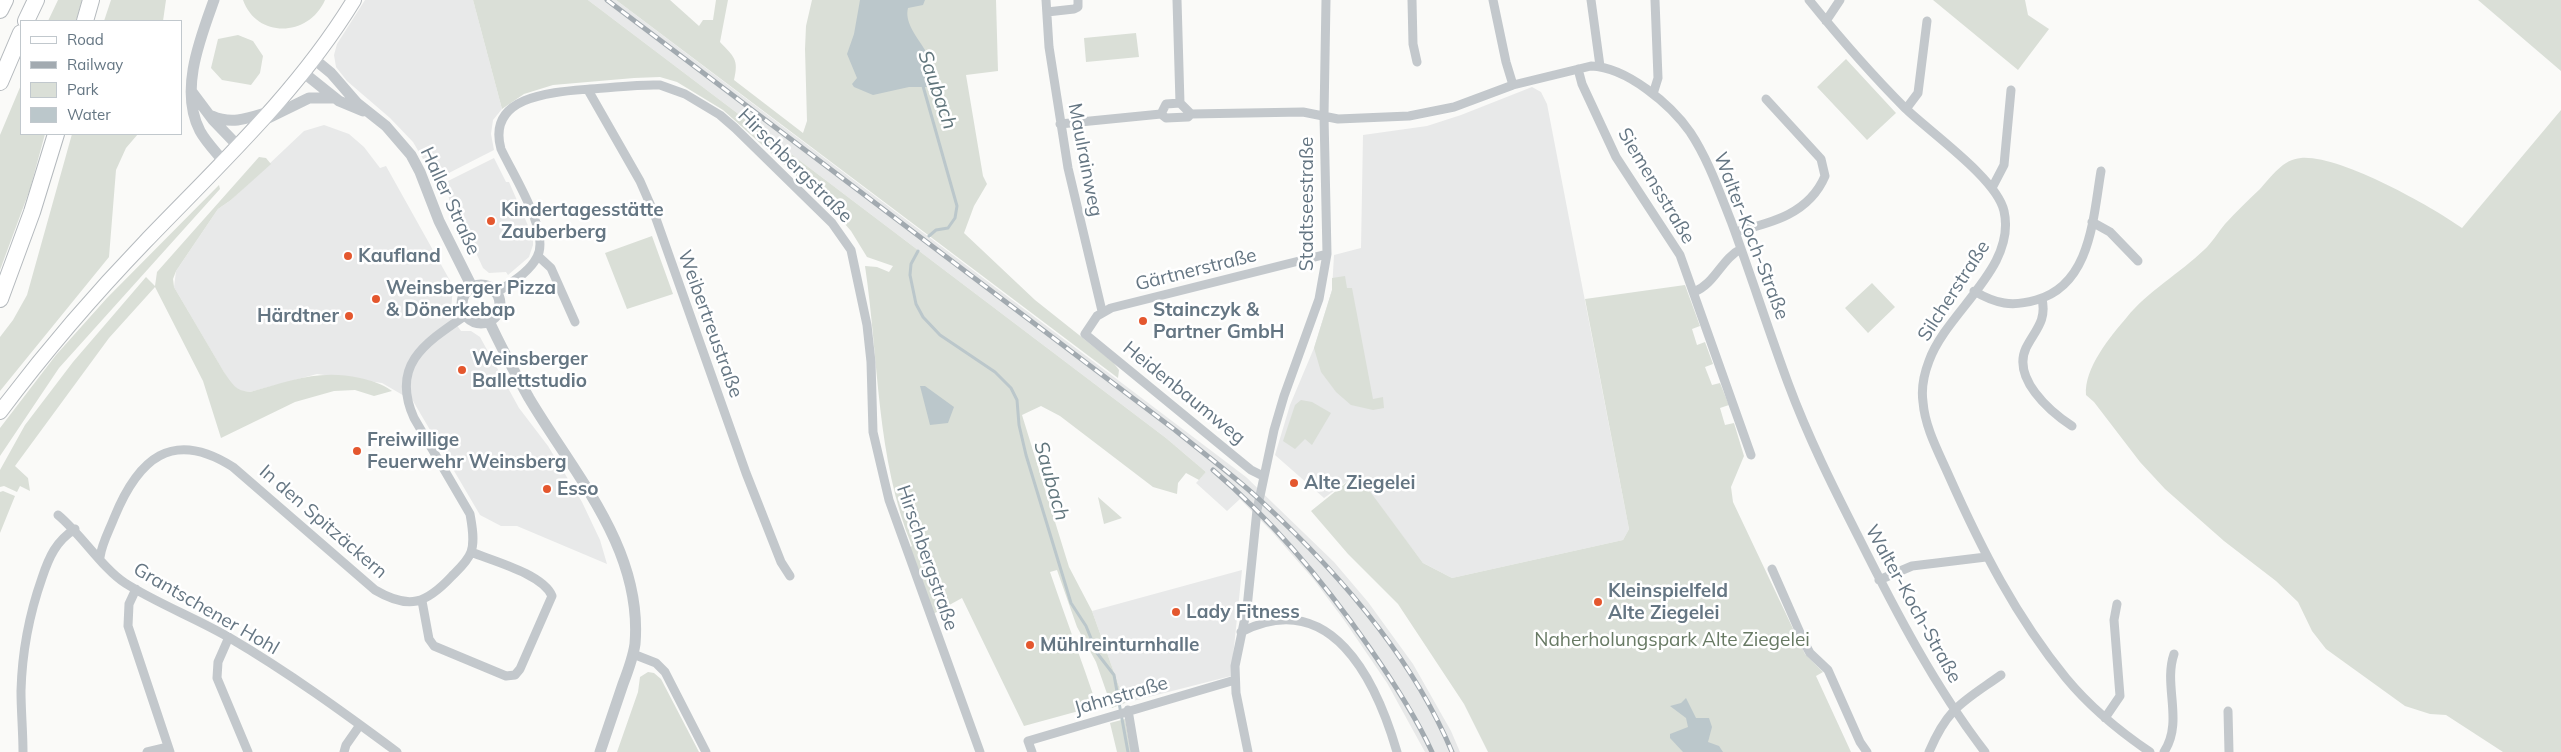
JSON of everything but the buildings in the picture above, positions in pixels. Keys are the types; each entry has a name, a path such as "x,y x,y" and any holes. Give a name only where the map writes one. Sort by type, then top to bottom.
{"highway":[{"path":"0,10 5,0"},
{"path":"26,20 36,0"},
{"path":"85,20 91,0"},
{"path":"0,82 20,35"},
{"path":"0,299 32,212 56,135"}],"main road":[{"path":"0,412 58,337 101,288 224,162 304,73 354,0"}],"street":[{"path":"214,0 198,45 192,74 192,104 200,131 224,162"},
{"name":"Maulrainweg","path":"1046,0 1049,47 1060,124 1078,215 1102,311"},
{"path":"1047,12 1074,9 1078,7 1078,0"},
{"path":"1177,0 1180,103 1190,114"},
{"name":"Stadtseestraße","path":"1248,752 1235,680 1235,666 1247,608 1249,578 1263,476 1284,396 1319,299 1327,254 1324,116 1326,0"},
{"path":"1412,0 1412,44 1417,62"},
{"path":"1493,0 1506,62 1513,85"},
{"path":"1060,124 1161,114 1166,118 1188,117 1190,114 1303,112 1324,116 1368,119 1424,114 1454,107 1513,85 1578,69 1600,66 1591,0"},
{"path":"1653,94 1658,78 1655,0"},
{"name":"Silcherstraße","path":"1809,0 1906,109 1992,188 2004,210 2007,229 1999,258 1956,314 1930,358 1922,389 1923,404 1932,436 1986,557 2042,647 2067,679 2105,718 2150,752"},
{"path":"1826,20 1840,0"},
{"path":"1906,109 1913,102 1919,87 1927,21"},
{"name":"Haller Straße","path":"314,59 331,73 357,103 386,126 411,155 439,221 472,287"},
{"name":"Walter-Koch-Straße","path":"1600,66 1616,72 1653,94 1678,117 1700,149 1742,249 1802,420 1827,478 1880,580 1953,709 1985,752"},
{"name":"Siemensstraße","path":"1578,69 1582,84 1616,156 1629,179 1680,255 1751,455"},
{"name":"Haller Straße","path":"304,73 334,98 370,113"},
{"name":"Hirschbergstraße","path":"538,256 538,225 501,150 498,138 501,121 522,101 548,92 660,84 685,94 735,128 843,236 855,264 866,325 871,362 873,432 889,500 980,752"},
{"name":"Weibertreustraße","path":"588,90 640,181 654,213 746,473 781,562 790,576"},
{"path":"1992,188 2004,165 2011,90"},
{"path":"192,92 208,114 238,146"},
{"name":"Haller Straße","path":"208,114 233,122 265,117 309,98 334,98"},
{"path":"1734,232 1786,217 1814,194 1825,176 1821,158 1766,100"},
{"path":"1161,114 1166,104 1180,103"},
{"path":"1974,291 1991,301 2012,305 2042,299 2073,277 2085,252 2101,171"},
{"path":"2092,222 2110,232 2138,261"},
{"path":"1694,292 1705,285 1730,255 1742,249"},
{"name":"Gärtnerstraße","path":"1102,311 1327,254"},
{"path":"496,293 527,270 538,256 551,268 575,322"},
{"path":"484,285 496,293 499,308 489,321 474,321 463,310 463,298 472,287 484,285"},
{"path":"2042,299 2044,317 2040,328 2025,349 2023,369 2034,390 2047,405 2072,426"},
{"name":"Heidenbaumweg","path":"1102,311 1091,323 1085,334 1251,470 1263,476"},
{"path":"466,315 423,350 410,367 404,382 408,405 414,418 470,514 473,529 472,552 449,580 422,602 429,639 434,646 506,676 515,675 520,669 552,596 549,589 542,583 501,563 472,552"},
{"path":"489,321 530,398 592,495 608,524 621,558 633,603 635,622 633,654 600,752"},
{"name":"In den Spitzäckern","path":"100,557 102,544 134,477 164,453 180,449 196,450 210,453 233,467 376,590 390,599 408,603 422,602"},
{"name":"Grantschener Hohl","path":"58,515 75,529 115,575 136,589 229,637 397,752"},
{"path":"23,752 22,681 28,624 52,551 64,536 75,529"},
{"path":"1880,580 1912,566 1986,557"},
{"path":"1772,570 1805,644 1810,653 1828,670 1860,742 1867,752"},
{"path":"136,589 129,604 128,626 169,749 147,752"},
{"path":"2105,718 2120,696 2114,620 2117,604"},
{"path":"1247,608 1272,620"},
{"path":"1241,632 1272,620 1308,621 1324,630 1338,641 1366,679 1381,706 1397,752"},
{"path":"229,637 218,662 217,678 248,752"},
{"path":"633,654 656,663 665,672 706,752"},
{"path":"2164,752 2173,733 2172,667 2174,654"},
{"path":"1930,752 1944,721 1953,709 2001,675"},
{"name":"Jahnstraße","path":"1032,752 1028,741 1235,680"},
{"path":"2228,711 2229,752"},
{"path":"1122,712 1135,752"},
{"path":"344,752 346,745 360,725"}],"shaded area":[{"path":"365,0 473,0 502,109 493,120 491,134 494,150 439,178 433,176 413,142 390,118 347,81 336,67 334,55 337,44"},
{"path":"588,0 616,0 1246,477 1334,562 1368,602 1413,664 1451,731 1460,752 1425,752 1387,683 1344,620 1314,580 1240,499 1227,511 1196,483 1206,472 1166,438"},
{"path":"1532,87 1541,92 1547,104 1629,529 1623,540 1452,578 1423,563 1356,475 1324,498 1275,455 1290,405 1314,348 1332,290 1334,255 1361,248 1363,135 1427,126 1461,115"},
{"path":"324,125 349,134 364,147 380,168 386,166 453,286 451,311 454,321 461,331 471,331 480,337 519,408 548,446 582,502 600,540 607,564 517,526 501,526 480,515 413,401 382,383 317,374 250,392 240,391 232,386 174,287 176,271 218,209 231,200 304,131"},
{"name":"Kindertagesstätte Zauberberg","path":"494,158 506,182 509,182 533,237 533,245 529,257 508,275 506,272 489,273 483,268 471,242 462,233 451,210 446,182"},
{"path":"1242,570 1231,676 1125,703 1092,611"}],"green space":[{"path":"58,0 82,0 76,20 48,20"},
{"path":"111,0 166,0 163,20 104,20"},
{"path":"243,0 325,0 317,12 307,21 296,27 283,28 271,27 259,22 250,13"},
{"path":"473,0 588,0 1166,438 1206,472 1199,480 1186,473 1178,483 1177,494 1153,487 1060,416 1041,406 1022,415 1069,567 1092,611 1125,703 1112,708 1096,662 1077,627 1057,570 1050,572 1097,706 1024,726 962,598 933,614 909,548 912,546 900,513 891,478 880,408 865,266 877,267 889,272 893,266 867,257 851,231 825,201 723,110 677,82 660,77 553,85 524,94 502,109"},
{"path":"616,0 670,0 699,26 703,20 713,20 716,0 728,0 720,42 734,59 736,67 734,80 803,133 807,121 806,26 812,0 996,0 998,71 966,75 983,176 987,184 974,206 964,233 1035,300 1113,362 1119,370 1118,378"},
{"path":"1933,0 2025,0 2028,15 2049,29 2018,70"},
{"path":"2478,0 2561,0 2561,71"},
{"path":"1136,33 1139,57 1086,62 1084,38"},
{"path":"238,35 253,41 263,56 260,73 251,85 222,80 211,68 218,39"},
{"path":"1846,59 1896,113 1867,140 1817,87"},
{"path":"20,87 20,135 45,135 30,189 0,270 0,135"},
{"path":"2561,110 2561,752 2503,752 2446,715 2430,714 2405,706 2326,649 2312,631 2298,602 2276,581 2224,541 2165,489 2140,462 2094,402 2086,395 2086,385 2099,353 2135,308 2204,250 2233,215 2283,165 2301,158 2318,159 2338,164 2384,183 2462,228"},
{"path":"72,135 137,135 126,148 116,170 109,257 0,391 0,337 13,320 27,295"},
{"path":"259,157 266,158 271,164 231,200 218,209 176,271 173,279 174,287 224,372 232,383 241,390 250,392 292,380 331,375 369,380 392,391 374,396 355,390 334,391 295,402 221,438 203,381 155,287 109,338 15,466 28,478 30,491 20,486 17,492 4,486 0,487 0,470 25,425 73,362 146,277 155,286 157,272"},
{"path":"219,185 220,189 59,368 0,456 0,428 56,355 107,298"},
{"path":"652,236 673,294 627,309 605,253"},
{"path":"1345,276 1347,288 1352,288 1373,399 1383,397 1384,408 1373,410 1351,405 1336,392 1321,372 1314,348 1332,290 1332,278"},
{"path":"1872,283 1895,307 1868,333 1845,308"},
{"name":"Naherholungspark Alte Ziegelei","path":"1685,285 1700,326 1692,329 1697,345 1705,342 1713,364 1705,367 1712,385 1720,383 1729,405 1720,408 1725,425 1734,423 1744,456 1731,487 1733,502 1805,654 1823,672 1816,676 1851,752 1488,752 1464,704 1398,604 1348,554 1311,511 1357,474 1423,563 1452,578 1623,540 1629,529 1585,299"},
{"path":"1301,400 1312,402 1331,413 1312,445 1305,439 1295,449 1283,441 1295,405"},
{"path":"3,491 15,496 0,533 0,492"},
{"path":"1098,497 1122,518 1104,524"},
{"path":"648,672 654,673 661,679 699,752 617,752 638,692 640,677"},
{"path":"1125,719 1131,752 1117,752 1110,723"}],"water":[{"path":"860,0 925,0 923,5 908,8 908,18 911,28 930,58 934,68 936,77 932,87 909,87 873,95 854,87 852,84 857,78 847,54 854,34"},
{"path":"920,386 925,386 954,407 948,423 930,425"},
{"path":"1686,698 1696,718 1709,718 1712,727 1708,742 1719,746 1723,752 1683,752 1670,738 1670,734 1688,727 1686,718 1670,706 1681,703"}],"waterway":[{"name":"Saubach","path":"923,86 957,206 955,218 948,228 936,230 929,236"},
{"name":"Saubach","path":"918,251 911,264 910,275 916,304 923,317 940,335 995,372 1011,388 1017,400 1019,425 1026,455 1071,603 1086,626 1097,653 1114,675 1128,752"}],"railway":[{"path":"607,0 1175,430 1250,491 1316,555 1370,616 1416,682 1452,752"},
{"path":"1213,470 1257,510 1334,599 1395,685 1432,752"}],"place":[{"name":"Kindertagesstätte Zauberberg","path":"491,221"},
{"name":"Kaufland","path":"348,256"},
{"name":"Weinsberger Pizza & Dönerkebap","path":"376,299"},
{"name":"Härdtner","path":"349,316"},
{"name":"Stainczyk & Partner GmbH","path":"1143,321"},
{"name":"Weinsberger Ballettstudio","path":"462,370"},
{"name":"Freiwillige Feuerwehr Weinsberg","path":"357,451"},
{"name":"Alte Ziegelei","path":"1294,483"},
{"name":"Esso","path":"547,489"},
{"name":"Kleinspielfeld Alte Ziegelei","path":"1598,602"},
{"name":"Lady Fitness","path":"1176,612"},
{"name":"Mühlreinturnhalle","path":"1030,645"}]}
